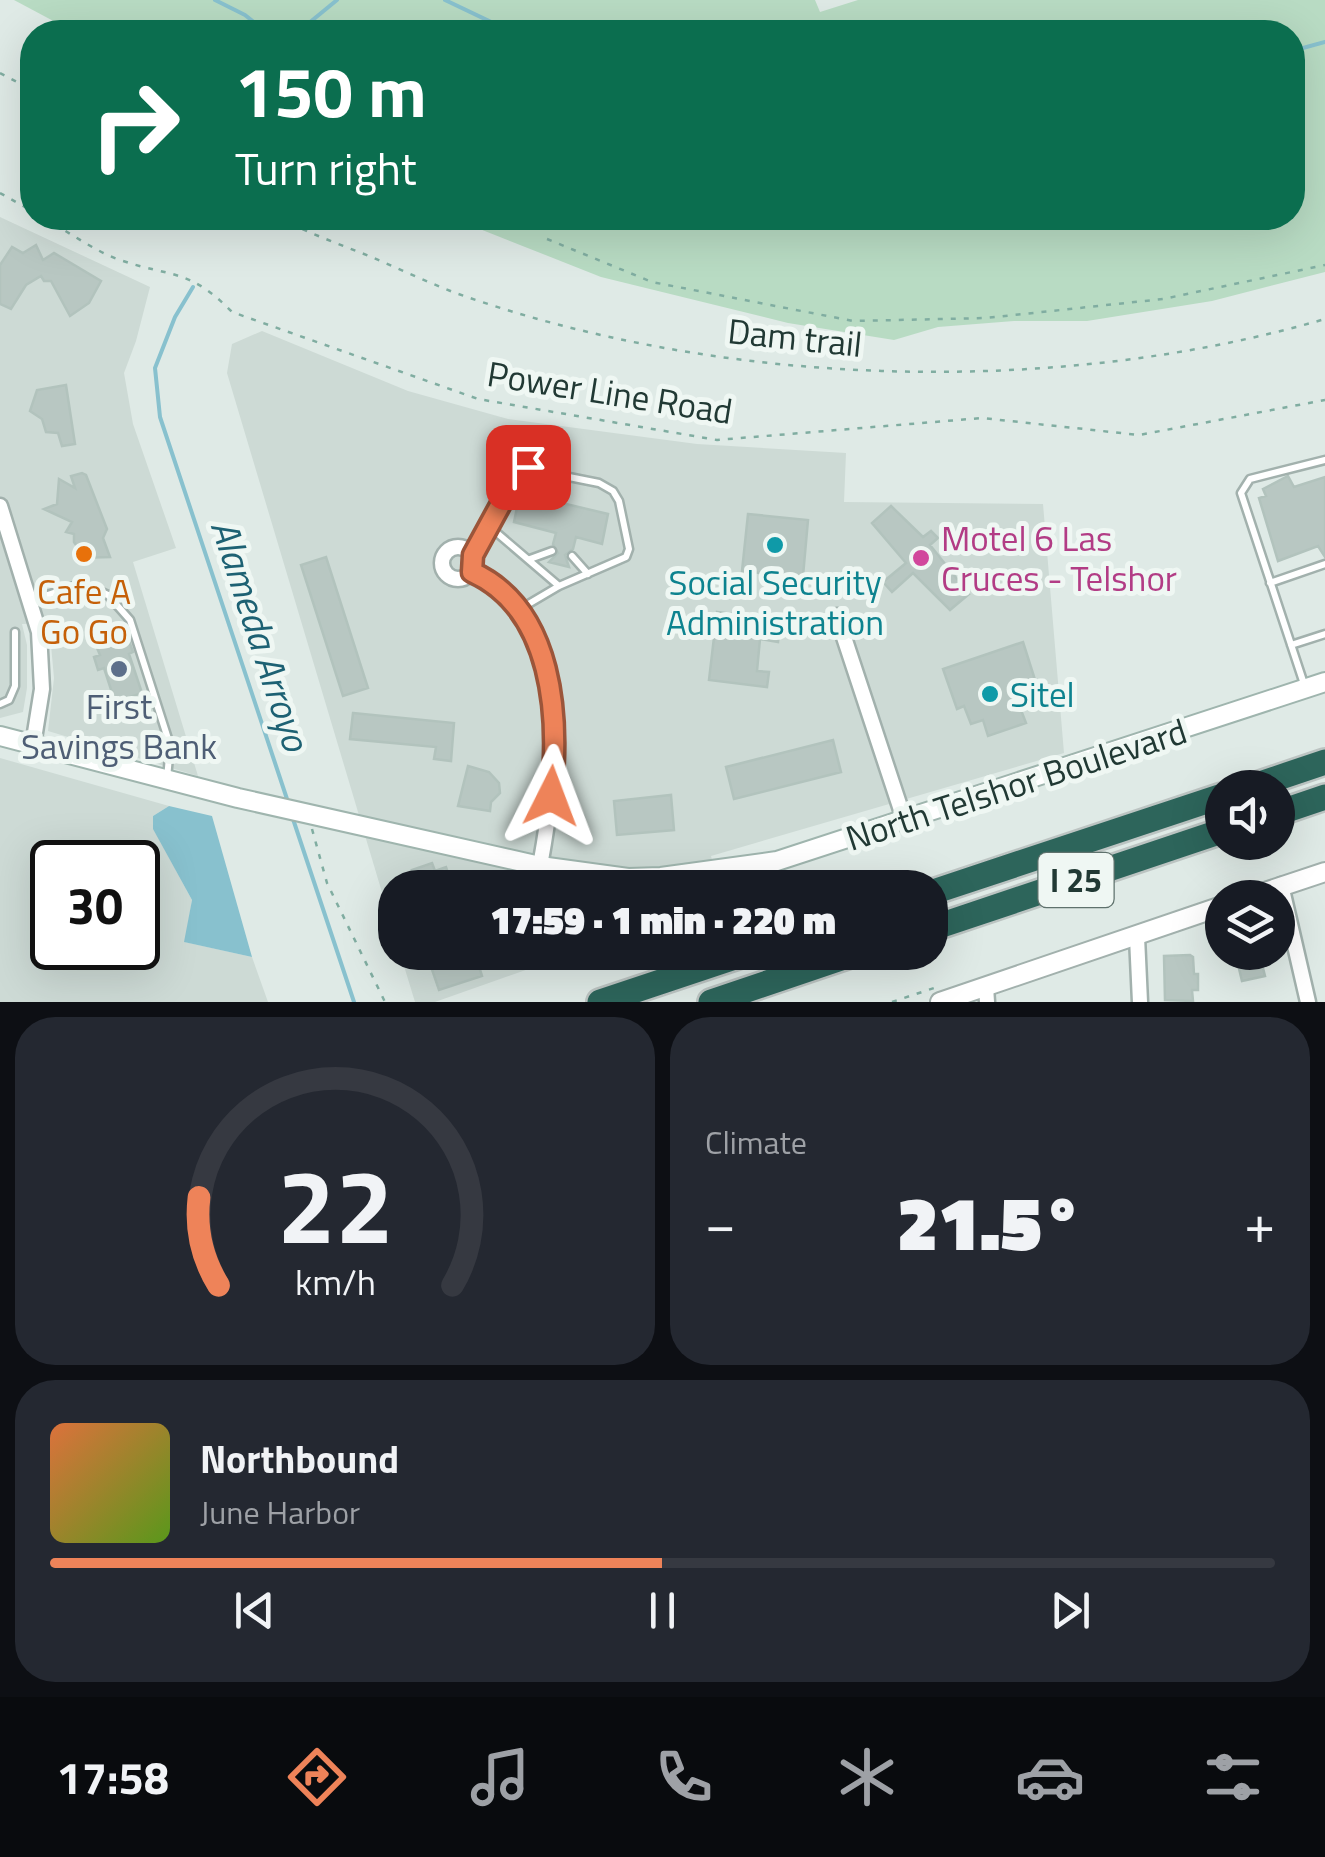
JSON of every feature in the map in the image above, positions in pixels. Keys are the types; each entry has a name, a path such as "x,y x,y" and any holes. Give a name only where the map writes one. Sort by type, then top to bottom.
{"highway":[{"path":"1295,772 1325,762"},
{"path":"1295,807 1325,797"},
{"name":"I 25","path":"948,887 1205,802"},
{"name":"I 25","path":"948,923 1205,838"},
{"path":"600,1002 696,970"},
{"path":"711,1002 806,970"}],"main road":[{"name":"North Telshor Boulevard","path":"0,736 309,814 540,866 628,878 690,875 777,861 1325,682"},
{"path":"1295,882 1325,872"},
{"path":"940,1002 987,994 1205,912"}],"street":[{"path":"0,506 39,632 42,689 33,746"},
{"path":"457,546 473,555 472,572 464,578 452,578 444,571 442,560 447,551 457,546"},
{"path":"472,572 487,578 513,599 530,625 544,664 554,735 549,817 540,866"},
{"path":"837,616 905,822"},
{"path":"1138,937 1140,1002"},
{"path":"1295,946 1308,1002"}],"lane":[{"path":"1305,689 1242,502 1242,488 1250,479 1325,460"},
{"path":"473,555 524,468 607,486 619,501 629,553 520,609"},
{"path":"490,527 559,586"},
{"path":"530,559 552,551"},
{"path":"572,556 588,574"},
{"path":"1270,583 1325,564"},
{"path":"30,601 77,585 91,587 108,595 130,620 170,744 167,780"},
{"path":"0,704 8,700 15,686 14,632"},
{"path":"1291,645 1325,634"}],"path":[{"name":"Power Line Road","path":"65,230 117,259 190,278 210,289 232,312 478,399 717,440 982,418 1139,435 1325,400"},
{"name":"Dam trail","path":"307,230 454,292 593,332 732,358 908,374 1007,370 1182,352 1325,320"},
{"path":"547,239 652,282 854,321 986,318 1163,299 1325,265"},
{"path":"309,814 327,883 384,1002"}],"shaded area":[{"path":"0,217 20,226 20,230 28,230 150,287 124,373 133,424 176,548 133,562 198,776 48,731 54,678 49,623 22,624 27,645 23,712 0,718"},
{"path":"262,331 408,391 508,419 697,444 846,453 844,502 1043,504 1064,753 711,856 715,870 378,870 378,879 227,373 232,344"},
{"path":"0,758 169,806 153,816 153,828 160,840 30,840 30,970 160,970 160,841 192,900 185,942 252,957 268,1002 0,1002"},
{"path":"405,970 526,970 435,1002 415,1002"}],"green space":[{"path":"14,0 815,0 820,12 858,0 1325,0 1325,272 1212,301 1087,321 938,327 894,340 788,323 601,277 482,230 1305,230 1305,20 52,20"}],"water":[{"path":"169,806 212,816 252,957 184,942 192,900 153,829 153,816"}],"building":[{"path":"36,245 43,260 54,253 101,281 89,303 70,316 51,281 44,281 41,276 26,285 11,309 0,304 0,265 12,247 23,253"},
{"path":"66,385 75,444 62,446 58,433 46,432 42,419 30,411 37,390"},
{"path":"82,473 107,529 103,538 110,557 77,558 81,552 74,534 66,532 72,522 44,509 57,504 59,479 75,488 71,476"},
{"path":"1288,476 1294,487 1325,477 1325,557 1318,546 1278,561 1259,498 1266,496 1263,489"},
{"path":"520,493 608,514 602,544 576,537 573,549 565,555 569,567 549,562 558,553 553,544 556,533 514,522"},
{"name":"Motel 6 Las Cruces - Telshor","path":"891,506 923,537 931,531 938,538 930,545 969,594 950,610 913,573 892,592 883,582 906,563 872,523"},
{"name":"Social Security Administration","path":"748,514 808,520 803,576 794,575 794,583 778,582 778,575 742,571"},
{"path":"326,557 368,688 343,696 301,565"},
{"path":"717,612 734,614 733,619 780,625 778,642 760,639 757,671 769,672 767,687 709,680"},
{"name":"First Savings Bank","path":"124,636 133,652 129,654 142,693 115,702 104,668 98,670 94,657 100,655 97,648 104,643"},
{"name":"Sitel","path":"1023,642 1036,683 1025,687 1030,701 1019,705 1026,723 988,736 983,720 971,724 964,706 957,709 943,669"},
{"path":"353,713 454,723 451,761 434,759 436,747 350,739"},
{"path":"833,740 841,772 734,799 726,767"},
{"path":"468,766 489,772 499,783 500,793 491,802 490,811 458,806"},
{"path":"671,795 674,830 617,835 614,801"},
{"path":"432,863 435,870 412,870"},
{"path":"1190,955 1194,974 1198,974 1193,1001 1165,1000 1164,956"},
{"path":"432,970 480,970 482,976 439,990"},
{"path":"1239,970 1264,970 1265,976 1242,981"}],"waterway":[{"name":"Alameda Arroyo","path":"215,0 251,20"},
{"path":"313,20 337,0"},
{"path":"445,0 487,20"},
{"path":"1305,47 1325,42"},
{"name":"Alameda Arroyo","path":"193,287 175,317 155,368 160,417 288,802"},
{"name":"Alameda Arroyo","path":"292,816 354,1002"}],"place":[{"name":"Social Security Administration","path":"775,545"},
{"name":"Cafe A Go Go","path":"84,554"},
{"name":"Motel 6 Las Cruces - Telshor","path":"921,558"},
{"name":"First Savings Bank","path":"119,669"},
{"name":"Sitel","path":"990,694"}],"route":[{"path":"528,467 515,478 473,555 472,572 487,578 513,599 530,625 544,664 554,735 551,796"}]}
